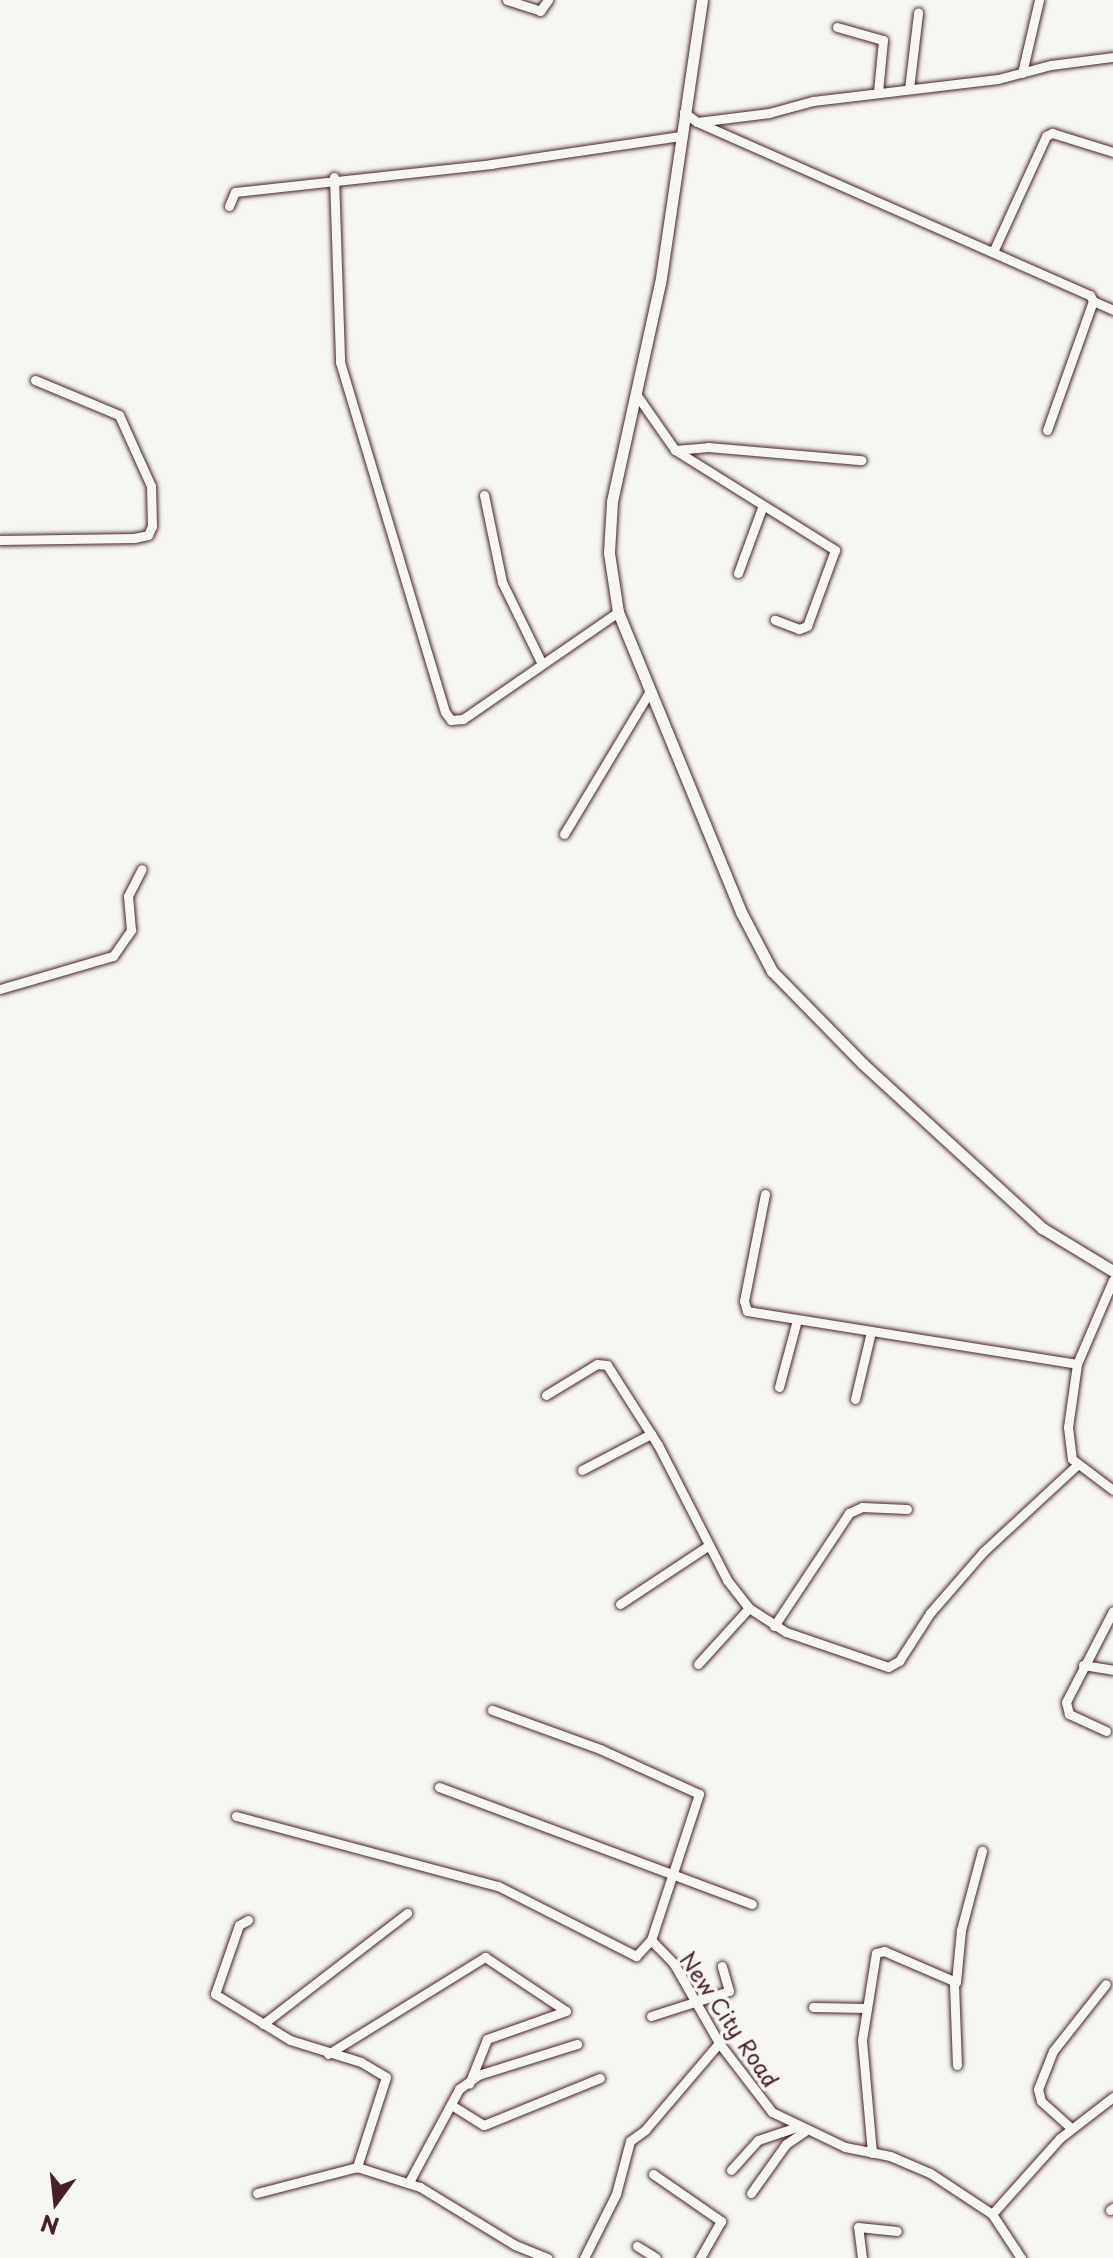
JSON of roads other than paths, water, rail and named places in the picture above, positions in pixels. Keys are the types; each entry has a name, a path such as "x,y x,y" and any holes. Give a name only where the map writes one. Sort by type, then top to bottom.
{"street":[{"path":"507,0 540,11 548,0"},
{"path":"702,0 660,283 609,532 618,612 741,912 772,971 825,1028 1018,1207 1075,1251 1113,1271"},
{"path":"1022,73 1039,0"},
{"path":"909,89 918,13"},
{"path":"837,27 883,40 878,92"},
{"path":"697,122 1113,57"},
{"path":"684,112 697,122 1084,291 1093,301 1113,310"},
{"path":"993,252 1046,136 1052,133 1113,152"},
{"path":"229,206 235,192 334,177 491,164 681,136"},
{"path":"334,177 340,362 361,445 445,712 451,720 463,719 618,612"},
{"path":"1047,430 1093,301"},
{"path":"0,540 134,538 148,535 152,526 151,486 119,415 35,380"},
{"path":"636,394 675,450 830,546 836,557 805,629 775,620"},
{"path":"675,450 708,447 861,460"},
{"path":"484,495 502,582 542,664"},
{"path":"738,573 763,505"},
{"path":"564,834 650,691"},
{"path":"0,989 113,956 131,930 128,896 142,869"},
{"path":"765,1194 745,1308 797,1320 1077,1364"},
{"path":"1113,1280 1077,1364 1068,1427 1077,1465 1113,1490"},
{"path":"779,1387 797,1320"},
{"path":"855,1399 871,1332"},
{"path":"546,1395 605,1363 651,1434 709,1545 749,1608 774,1626 858,1660 896,1665 930,1613 983,1552 1077,1465"},
{"path":"582,1470 651,1434"},
{"path":"774,1626 849,1513 862,1507 907,1509"},
{"path":"620,1604 709,1545"},
{"path":"698,1664 749,1608"},
{"path":"1106,1731 1067,1710 1083,1665 1113,1611"},
{"path":"1083,1665 1113,1670"},
{"path":"236,1816 498,1886 629,1957 636,1956 651,1940 700,1801 696,1791 492,1710"},
{"path":"439,1787 752,1904"},
{"path":"957,2065 954,1984 961,1930 982,1851"},
{"path":"263,2024 407,1913"},
{"path":"248,1920 239,1925 212,1991 263,2024 328,2054 361,2062 386,2077 357,2167"},
{"name":"New City Road","path":"651,1940 674,1964 719,2043 751,2089 801,2129 916,2165 992,2214 1021,2258"},
{"path":"872,2153 862,2040 879,1950 954,1984"},
{"path":"328,2054 485,1957 566,2011 487,2039 469,2084"},
{"path":"651,2016 729,1991 722,1966"},
{"path":"1071,2128 1041,2101 1038,2089 1053,2051 1106,1984"},
{"path":"813,2007 867,2008"},
{"path":"584,2258 616,2194 630,2141 645,2130 719,2043"},
{"path":"409,2182 443,2115 453,2106 459,2089 478,2075 577,2044"},
{"path":"453,2106 484,2125 600,2078"},
{"path":"992,2214 1071,2128 1113,2097"},
{"path":"731,2170 758,2140 801,2129"},
{"path":"751,2193 786,2144 801,2129"},
{"path":"257,2193 357,2167 409,2182 515,2245 548,2258"},
{"path":"653,2174 721,2221 700,2258"},
{"path":"862,2258 858,2227 897,2231"},
{"path":"637,2246 656,2258"}]}
